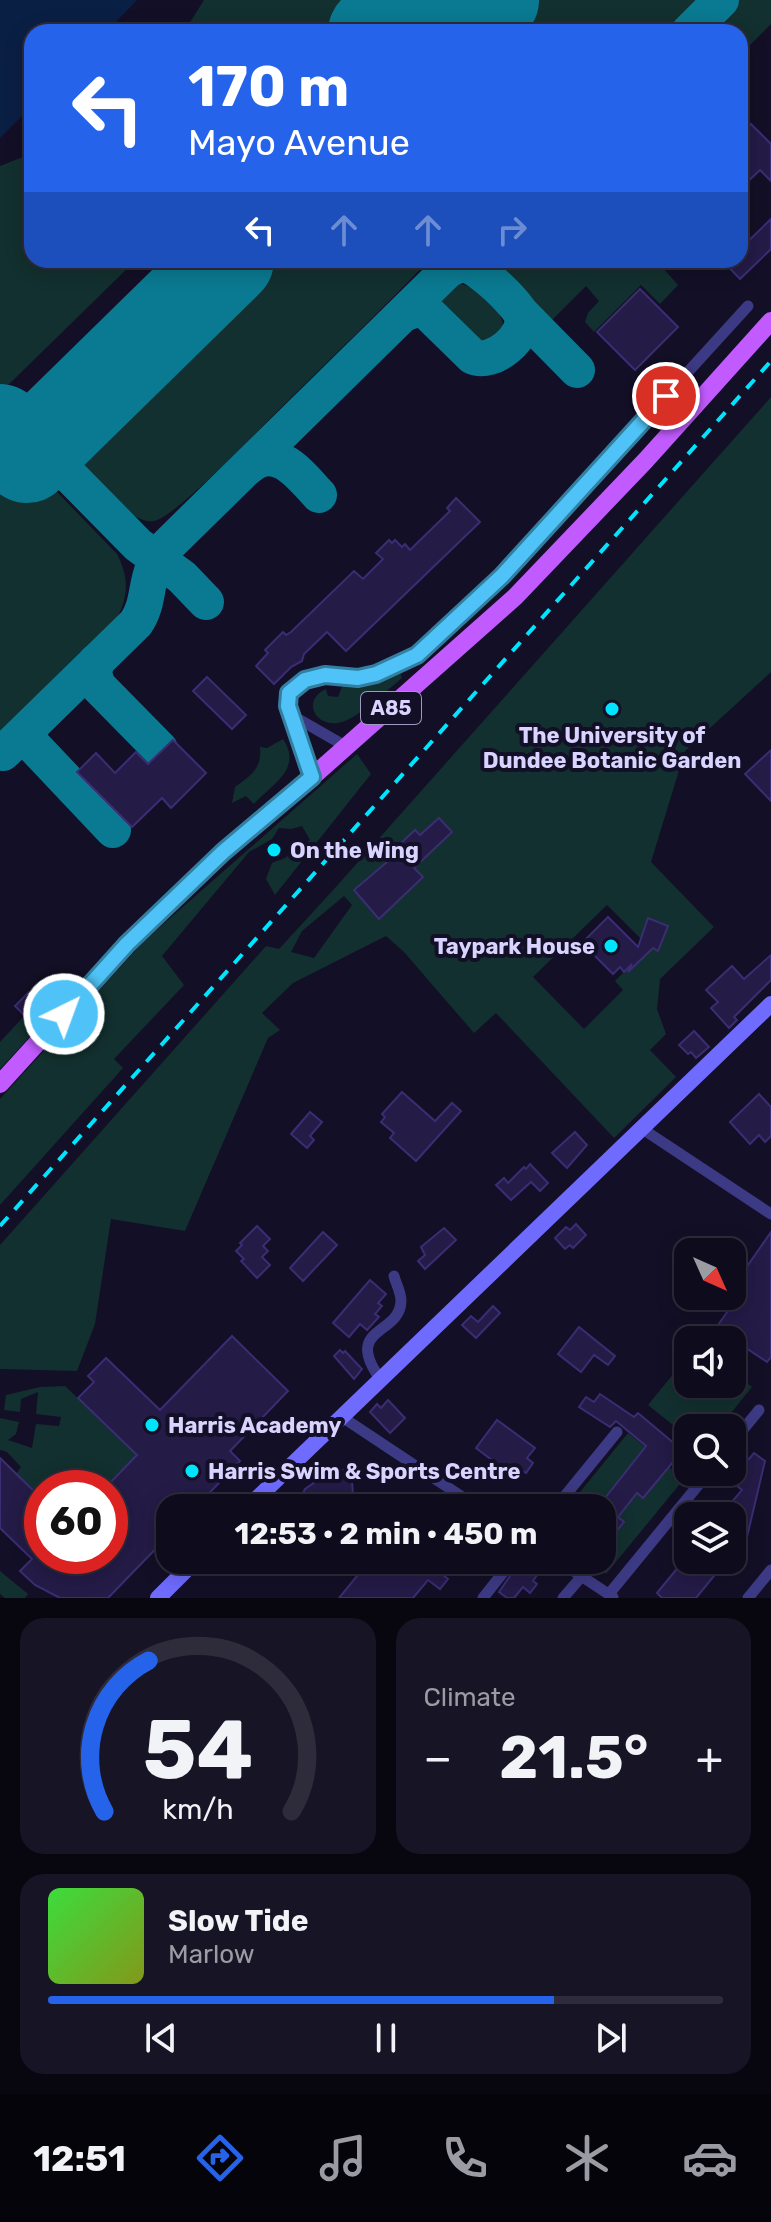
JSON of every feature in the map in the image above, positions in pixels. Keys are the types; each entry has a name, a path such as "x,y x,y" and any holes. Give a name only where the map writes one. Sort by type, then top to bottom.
{"main road":[{"name":"A85","path":"0,1084 127,944 223,852 347,747 515,597 646,460 771,321"}],"street":[{"path":"312,777 287,699 289,693 305,680 325,675 358,678 376,674 398,666 435,641 502,576 748,306"},
{"path":"293,716 347,747"},
{"path":"261,1494 771,1004"},
{"path":"641,1128 771,1214"},
{"path":"380,1382 368,1359 367,1349 370,1341 399,1310 401,1302 394,1276"},
{"path":"746,1426 759,1410"},
{"path":"342,1417 458,1494"},
{"path":"566,1494 617,1432"},
{"path":"579,1574 612,1596 698,1486"},
{"path":"748,1598 771,1570"},
{"path":"158,1598 182,1574"},
{"path":"483,1598 502,1574"},
{"path":"563,1598 582,1576"}],"green space":[{"path":"204,0 401,0 376,24 189,24"},
{"path":"488,0 701,0 676,24 469,24"},
{"path":"731,0 771,0 771,24 748,47 748,24 707,24"},
{"path":"24,157 24,268 128,268 0,393 0,166"},
{"path":"216,268 421,268 201,487 154,521 145,521 127,511 80,465 71,450 68,434 75,407"},
{"path":"491,268 663,268 678,285 660,304 641,285 594,332 585,322 588,313 599,301 586,286 548,324 542,322"},
{"path":"460,284 482,294 499,314 503,328 492,343 478,346 465,341 444,316 442,302 446,290"},
{"name":"The University of Dundee Botanic Garden","path":"771,397 771,672 685,751 651,862 714,927 660,979 657,1009 666,1034 650,1050 676,1077 614,1138 496,1013 474,1033 404,952 386,936 293,983 262,1013 280,1030 268,1038 185,1231 111,1219 95,1324 77,1371 0,1369 0,1245 266,946 279,949","holes":["344,896 352,905 314,958 291,952 302,931","607,905 641,939 648,919 668,926 656,950 653,946 637,964 634,962 615,981 623,990 584,1029 533,977"]},
{"path":"0,433 117,554 126,587 116,620 0,735"},
{"path":"400,673 402,678 345,721 327,722 315,714 314,701 326,689 328,696 338,697 343,684 363,687"},
{"path":"283,739 289,759 283,775 254,804 246,796 232,803 235,787 257,766 260,747 267,748"},
{"path":"357,754 371,774 275,895 266,879 272,863 285,858 310,840 302,826 279,828 272,839 249,852 162,956 184,985 114,1059 123,1068 0,1205 0,1099 144,941"},
{"path":"42,997 52,1007 60,1004 0,1069 0,1042"},
{"path":"674,1373 674,1398 743,1398 730,1414 674,1414 674,1426 648,1405"},
{"path":"65,1386 137,1455 122,1470 24,1470 24,1482 16,1474 21,1467 7,1452 0,1450 0,1418 19,1422 16,1434 8,1440 32,1448 36,1424 59,1426 61,1417 36,1414 38,1392 21,1399 20,1412 4,1410 6,1395 40,1387"},
{"path":"628,1433 674,1471 674,1486 678,1486 616,1562 616,1494 578,1494"},
{"path":"0,1571 28,1594 25,1598 5,1598 0,1594"}],"water":[{"path":"0,0 137,0 114,24 24,24 24,114 0,138"}],"building":[{"path":"751,124 771,144 771,181 760,170 748,181 748,127"},
{"path":"771,219 771,249 740,279 730,268 748,268 748,241"},
{"path":"640,289 678,327 635,370 597,332"},
{"path":"456,498 480,522 346,651 327,632 304,654 302,661 274,684 256,666 268,653 265,650 283,632 286,635 291,632 354,571 363,579 383,559 376,553 389,540 392,543 395,540 402,547 405,544 410,550 450,511 447,508"},
{"path":"207,677 246,715 232,729 193,691"},
{"path":"173,740 206,773 171,808 162,798 132,827 77,772 96,753 115,773 136,752 148,764"},
{"path":"771,750 771,801 745,774"},
{"path":"439,818 452,832 414,868 423,877 379,919 354,890 387,862 384,859 415,830 420,835"},
{"name":"Taypark House","path":"608,917 638,947 648,918 668,926 658,951 653,948 628,972 632,964 624,972 620,967 613,974 582,943"},
{"path":"771,955 771,980 734,1017 737,1020 729,1028 711,1008 718,1002 706,990 732,966 744,979"},
{"path":"29,992 38,1001 24,1015 15,1006"},
{"path":"694,1031 709,1047 696,1058 679,1045"},
{"path":"402,1092 435,1121 452,1103 461,1111 416,1161 390,1138 394,1133 381,1122 385,1117 382,1114"},
{"path":"759,1094 771,1107 771,1136 765,1142 759,1135 750,1144 730,1122"},
{"path":"310,1112 322,1122 310,1136 314,1140 307,1148 291,1134"},
{"path":"575,1132 587,1145 567,1168 552,1153"},
{"path":"530,1164 548,1183 540,1191 531,1182 511,1200 496,1185 504,1178 508,1183"},
{"path":"576,1224 586,1235 573,1248 570,1245 565,1249 555,1238 566,1227 570,1230"},
{"path":"257,1226 270,1239 263,1246 268,1251 262,1257 270,1265 257,1278 236,1251"},
{"path":"444,1228 456,1240 425,1269 418,1261 425,1255 421,1247"},
{"path":"323,1232 337,1245 303,1281 290,1268"},
{"path":"771,1232 771,1357 767,1362 746,1348 746,1326 717,1326 728,1310 746,1310 746,1268"},
{"path":"370,1280 386,1294 378,1303 382,1306 375,1314 379,1317 367,1330 360,1324 349,1337 333,1323"},
{"path":"493,1306 500,1313 476,1338 462,1325 471,1316 478,1322"},
{"path":"579,1327 615,1356 608,1365 594,1355 581,1372 558,1354"},
{"path":"232,1336 288,1391 230,1451 240,1461 208,1494 156,1494 156,1548 108,1598 60,1598 35,1585 20,1571 24,1567 24,1574 128,1574 128,1470 123,1470 137,1455 78,1398 94,1382 88,1376 106,1358 160,1410"},
{"path":"340,1350 345,1351 362,1369 354,1379 334,1356"},
{"path":"600,1394 634,1417 638,1413 674,1443 674,1463 643,1498 637,1493 618,1517 624,1522 616,1532 616,1494 608,1494 646,1446 616,1421 610,1427 579,1407 586,1397 594,1402"},
{"path":"388,1400 405,1418 390,1433 370,1412 377,1404 381,1408"},
{"path":"497,1420 535,1448 527,1458 533,1463 526,1473 519,1468 513,1476 476,1448"},
{"path":"754,1453 765,1461 746,1538 746,1502 732,1502 742,1490 737,1486 746,1486 746,1457 749,1459"},
{"path":"0,1458 24,1481 24,1551 0,1528"},
{"path":"351,1468 353,1494 303,1494 327,1474"},
{"path":"674,1572 716,1574 696,1598 662,1598 657,1593"},
{"path":"359,1574 442,1574 448,1579 440,1589 428,1580 413,1598 339,1598"},
{"path":"511,1574 538,1574 533,1581 537,1584 530,1593 523,1587 514,1598 507,1598 499,1592"}],"taxiway":[{"path":"451,24 458,0"},
{"path":"697,24 721,0"},
{"path":"3,753 136,623 154,567 167,546 450,268"},
{"path":"448,270 454,268"},
{"path":"406,313 418,309 427,312 472,356 490,357 499,353 520,332 522,316 506,295 473,268"},
{"path":"520,312 577,370"},
{"path":"18,423 138,545 182,577 206,602"},
{"path":"248,467 259,460 278,460 288,464 319,495"},
{"path":"96,662 94,674 98,686 160,749"},
{"path":"31,726 29,741 113,830"}],"runway":[{"path":"382,24 407,0"},
{"path":"468,24 493,0"},
{"path":"0,430 27,457 220,268"}],"railway":[{"path":"0,1226 771,361"}],"place":[{"name":"The University of Dundee Botanic Garden","path":"612,709"},
{"name":"On the Wing","path":"274,850"},
{"name":"Taypark House","path":"611,946"},
{"name":"Harris Academy","path":"152,1425"},
{"name":"Harris Swim & Sports Centre","path":"192,1471"}],"route":[{"path":"64,1014 127,944 223,852 312,777 288,706 289,693 305,680 325,675 358,678 376,674 398,666 435,641 502,576 666,396"}]}
